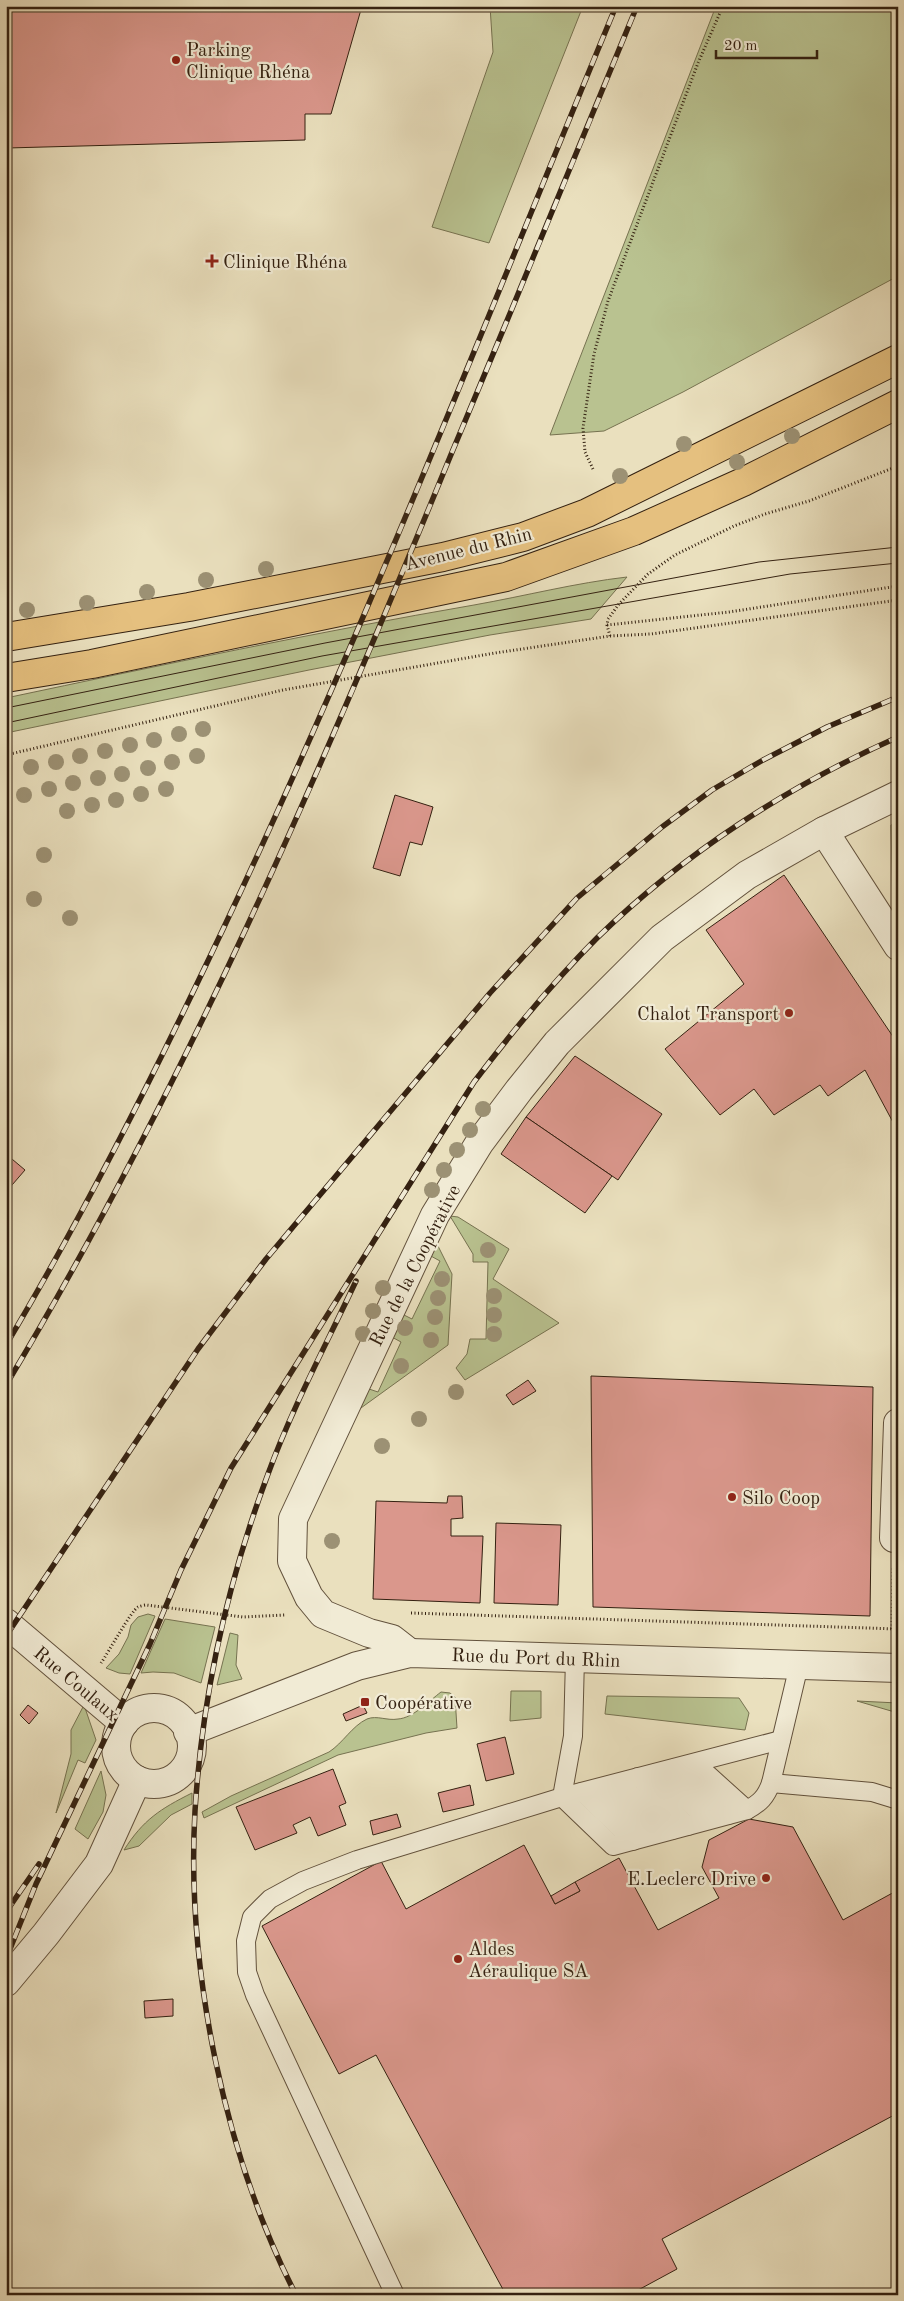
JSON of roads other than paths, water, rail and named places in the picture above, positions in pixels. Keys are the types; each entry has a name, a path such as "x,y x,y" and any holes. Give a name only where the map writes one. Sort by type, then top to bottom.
{"main road":[{"name":"Avenue du Rhin","path":"6,637 199,605 443,557 523,537 587,513 898,359"},
{"name":"Avenue du Rhin","path":"6,678 92,664 506,577 634,532 743,482 898,404"}],"street":[{"name":"Rue de la Coopérative","path":"410,1653 392,1639 369,1633 323,1614 309,1596 292,1561 293,1519 435,1216 480,1142 557,1043 662,938 748,874 824,831 898,795"},
{"path":"824,831 898,946"},
{"path":"896,1538 898,1422"},
{"name":"Rue Coulaux","path":"6,1623 124,1723"},
{"name":"Rue du Port du Rhin","path":"188,1732 357,1666 410,1653 898,1668"},
{"path":"159,1709 170,1712 180,1718 188,1732 192,1744 187,1766 175,1778 160,1784 142,1783 128,1775 117,1755 116,1738 124,1723 137,1712 159,1709"},
{"path":"6,1982 46,1934 99,1864 137,1780"}],"lane":[{"path":"562,1797 573,1736 575,1658"},
{"path":"562,1797 613,1846 747,1810 759,1803 767,1795 799,1665"},
{"path":"395,2295 246,1972 246,1941 252,1917 270,1899 303,1881 357,1860 562,1797 781,1740"},
{"path":"695,1763 747,1810"},
{"path":"675,1768 728,1815"},
{"path":"656,1773 708,1820"},
{"path":"638,1778 680,1828"},
{"path":"618,1783 680,1828"},
{"path":"771,1783 872,1792 898,1800"},
{"path":"600,1788 652,1835"},
{"path":"582,1792 633,1841"}],"tram line":[{"path":"6,708 325,643 759,562 898,547"},
{"path":"6,723 322,656 790,574 898,563"}],"railway":[{"path":"6,1345 80,1215 149,1082 306,749 412,502 616,6"},
{"path":"6,1385 71,1273 132,1160 246,929 351,694 401,576 637,6"},
{"path":"6,1636 198,1349 266,1259 490,993 577,898 662,827 712,790 763,760 827,727 898,697"},
{"path":"6,1959 36,1884 150,1644 181,1570 231,1468 474,1082 564,972 630,907 665,878 738,824 777,800 857,756 898,737"},
{"path":"296,2295 271,2240 249,2182 230,2121 215,2059 204,1996 197,1933 194,1871 195,1811 204,1725 211,1682 219,1640 241,1556 277,1449 356,1281"},
{"path":"6,1912 39,1864"}],"place":[{"name":"Parking Clinique Rhéna","path":"176,60"},
{"name":"Clinique Rhéna","path":"212,261"},
{"name":"Chalot Transport","path":"789,1013"},
{"name":"Silo Coop","path":"732,1497"},
{"name":"Coopérative","path":"365,1702"},
{"name":"E.Leclerc Drive","path":"766,1878"},
{"name":"Aldes Aéraulique SA","path":"458,1959"}]}
